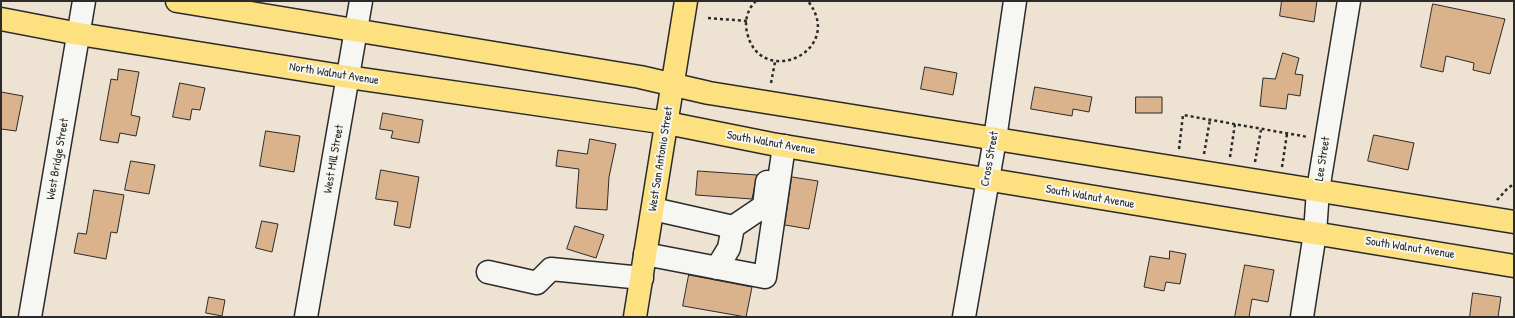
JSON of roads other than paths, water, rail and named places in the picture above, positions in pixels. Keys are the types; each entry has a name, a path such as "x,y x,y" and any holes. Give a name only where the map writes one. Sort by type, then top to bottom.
{"main road":[{"path":"177,1 673,83 709,93 1514,222"},
{"name":"West San Antonio Street","path":"635,317 652,209 668,122 686,1"},
{"name":"North Walnut Avenue","path":"1,20 348,77 668,122"},
{"name":"South Walnut Avenue","path":"668,122 778,145 1514,266"}],"street":[{"name":"West Bridge Street","path":"30,317 84,1"},
{"name":"West Mill Street","path":"306,317 360,1"},
{"name":"Cross Street","path":"964,317 995,139 1015,1"},
{"name":"Lee Street","path":"1302,317 1316,233 1318,190 1349,1"},
{"path":"717,268 730,248 734,227 764,206 778,145"},
{"path":"645,254 765,277 778,145"},
{"path":"652,209 734,227"},
{"path":"488,272 537,283 551,268 642,278"}]}
